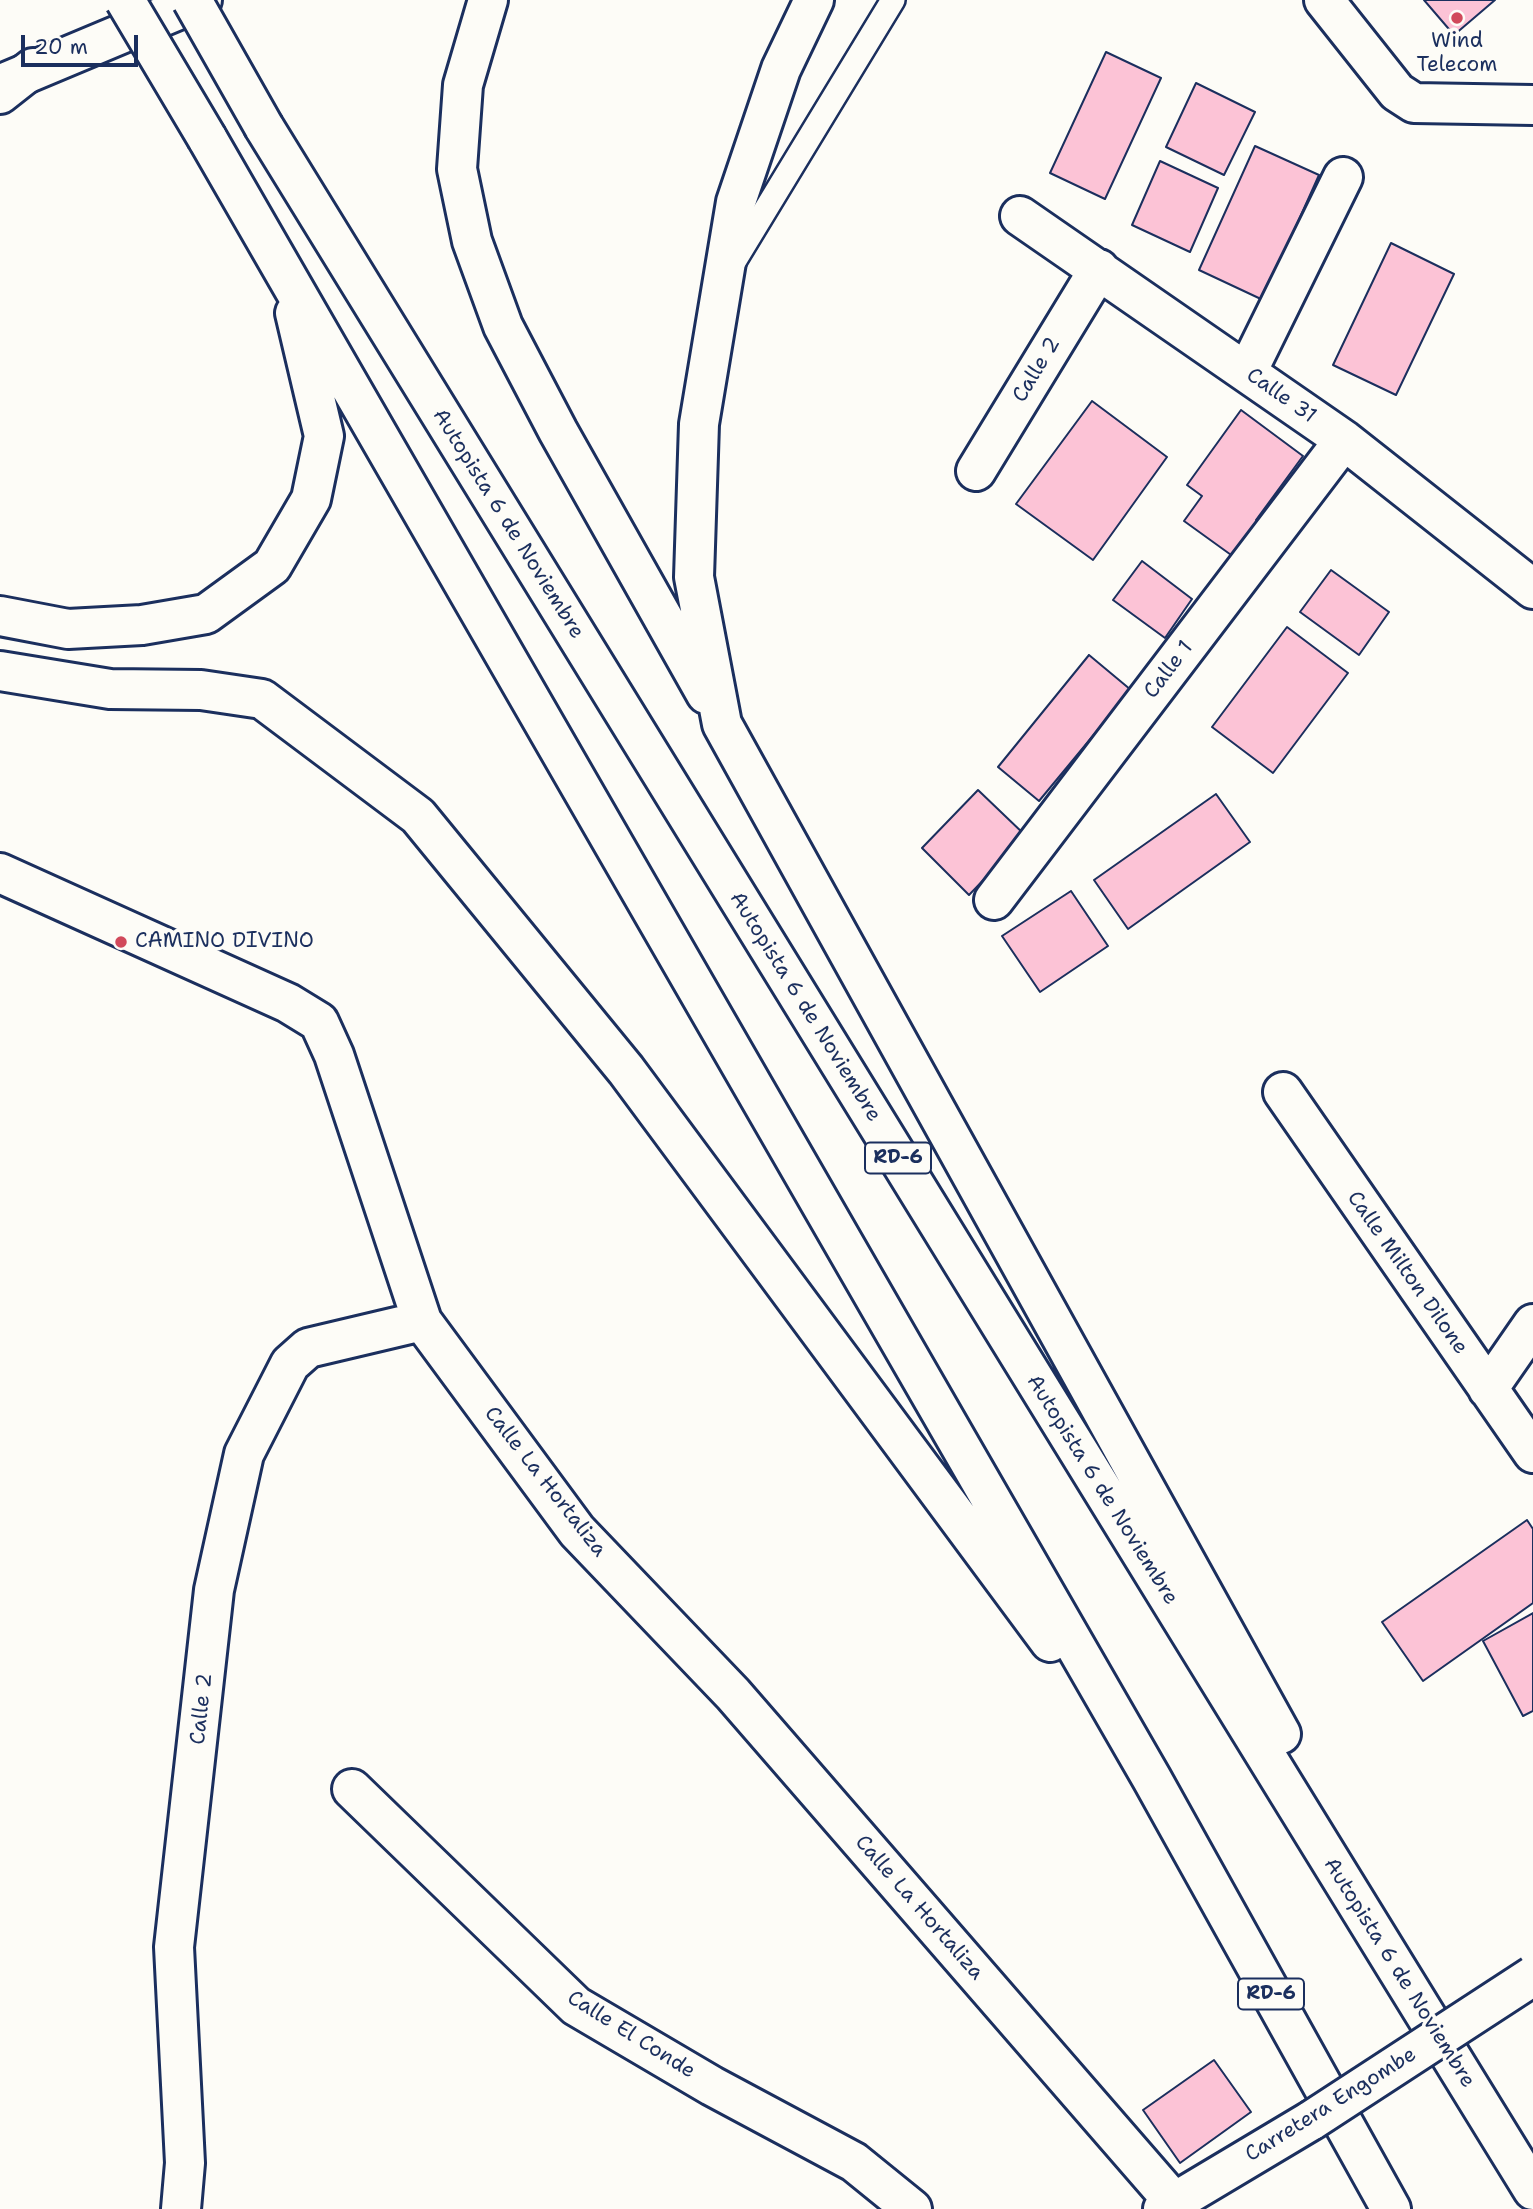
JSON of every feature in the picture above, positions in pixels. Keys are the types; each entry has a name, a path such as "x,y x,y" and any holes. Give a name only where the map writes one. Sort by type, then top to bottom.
{"main road":[{"name":"RD-6","path":"125,0 286,273 1152,1779 1391,2209"},
{"name":"Autopista 6 de Noviembre","path":"192,0 264,127 1533,2190"},
{"path":"0,94 17,76 202,0"},
{"path":"488,0 463,85 457,169 472,241 503,326 558,432 671,631 1533,2190"},
{"path":"722,724 694,577 699,424 736,202 781,69 814,0"},
{"path":"1324,0 1397,92 1415,103 1533,105"},
{"path":"1247,372 1343,177"},
{"name":"Calle 31","path":"1020,216 1344,440 1533,589"},
{"name":"Calle 2","path":"976,471 1099,269"},
{"path":"0,616 68,629 142,625 206,614 272,566 311,499 324,436 286,273"},
{"name":"Calle 1","path":"994,900 1344,440"},
{"path":"0,671 110,689 201,690 262,699 418,816 626,1070 1152,1779"},
{"name":"Calle La Hortaliza","path":"0,873 288,1003 319,1022 334,1055 422,1321 577,1531 733,1694 1168,2205"},
{"name":"Calle Milton Dilone","path":"1283,1092 1533,1453"},
{"name":"Calle 2","path":"181,2209 185,2163 174,1947 214,1590 244,1454 290,1364 308,1348 422,1321"},
{"path":"1488,1389 1533,1324"},
{"name":"Calle El Conde","path":"352,1789 576,2006 712,2086 854,2162 912,2209"},
{"name":"Carretera Engombe","path":"1168,2205 1312,2120 1533,1976"}],"lane":[{"path":"721,284 893,0"}],"building":[{"name":"Wind Telecom","path":"1424,0 1495,0 1454,35"},
{"path":"1106,52 1161,78 1105,199 1050,173"},
{"path":"1196,83 1255,112 1224,175 1166,147"},
{"path":"1255,146 1319,175 1263,300 1199,270"},
{"path":"1160,161 1218,188 1190,252 1132,225"},
{"path":"1391,243 1454,274 1396,395 1333,365"},
{"path":"1092,401 1167,457 1093,560 1016,504"},
{"path":"1241,410 1303,456 1256,520 1270,530 1245,565 1184,521 1202,496 1187,485"},
{"path":"1142,561 1192,599 1165,638 1113,600"},
{"path":"1331,570 1389,612 1359,655 1300,612"},
{"path":"1287,627 1348,673 1273,773 1212,727"},
{"path":"1089,655 1131,690 1039,801 998,767"},
{"path":"978,790 1026,836 969,895 922,848"},
{"path":"1216,794 1250,842 1128,929 1094,880"},
{"path":"1071,891 1108,946 1040,992 1002,936"},
{"path":"1527,1520 1533,1529 1533,1603 1423,1681 1382,1622"},
{"path":"1533,1613 1533,1711 1523,1716 1483,1641"},
{"path":"1214,2060 1251,2112 1180,2163 1143,2110"}],"place":[{"name":"Wind Telecom","path":"1457,18"},
{"name":"CAMINO DIVINO","path":"121,942"}]}
